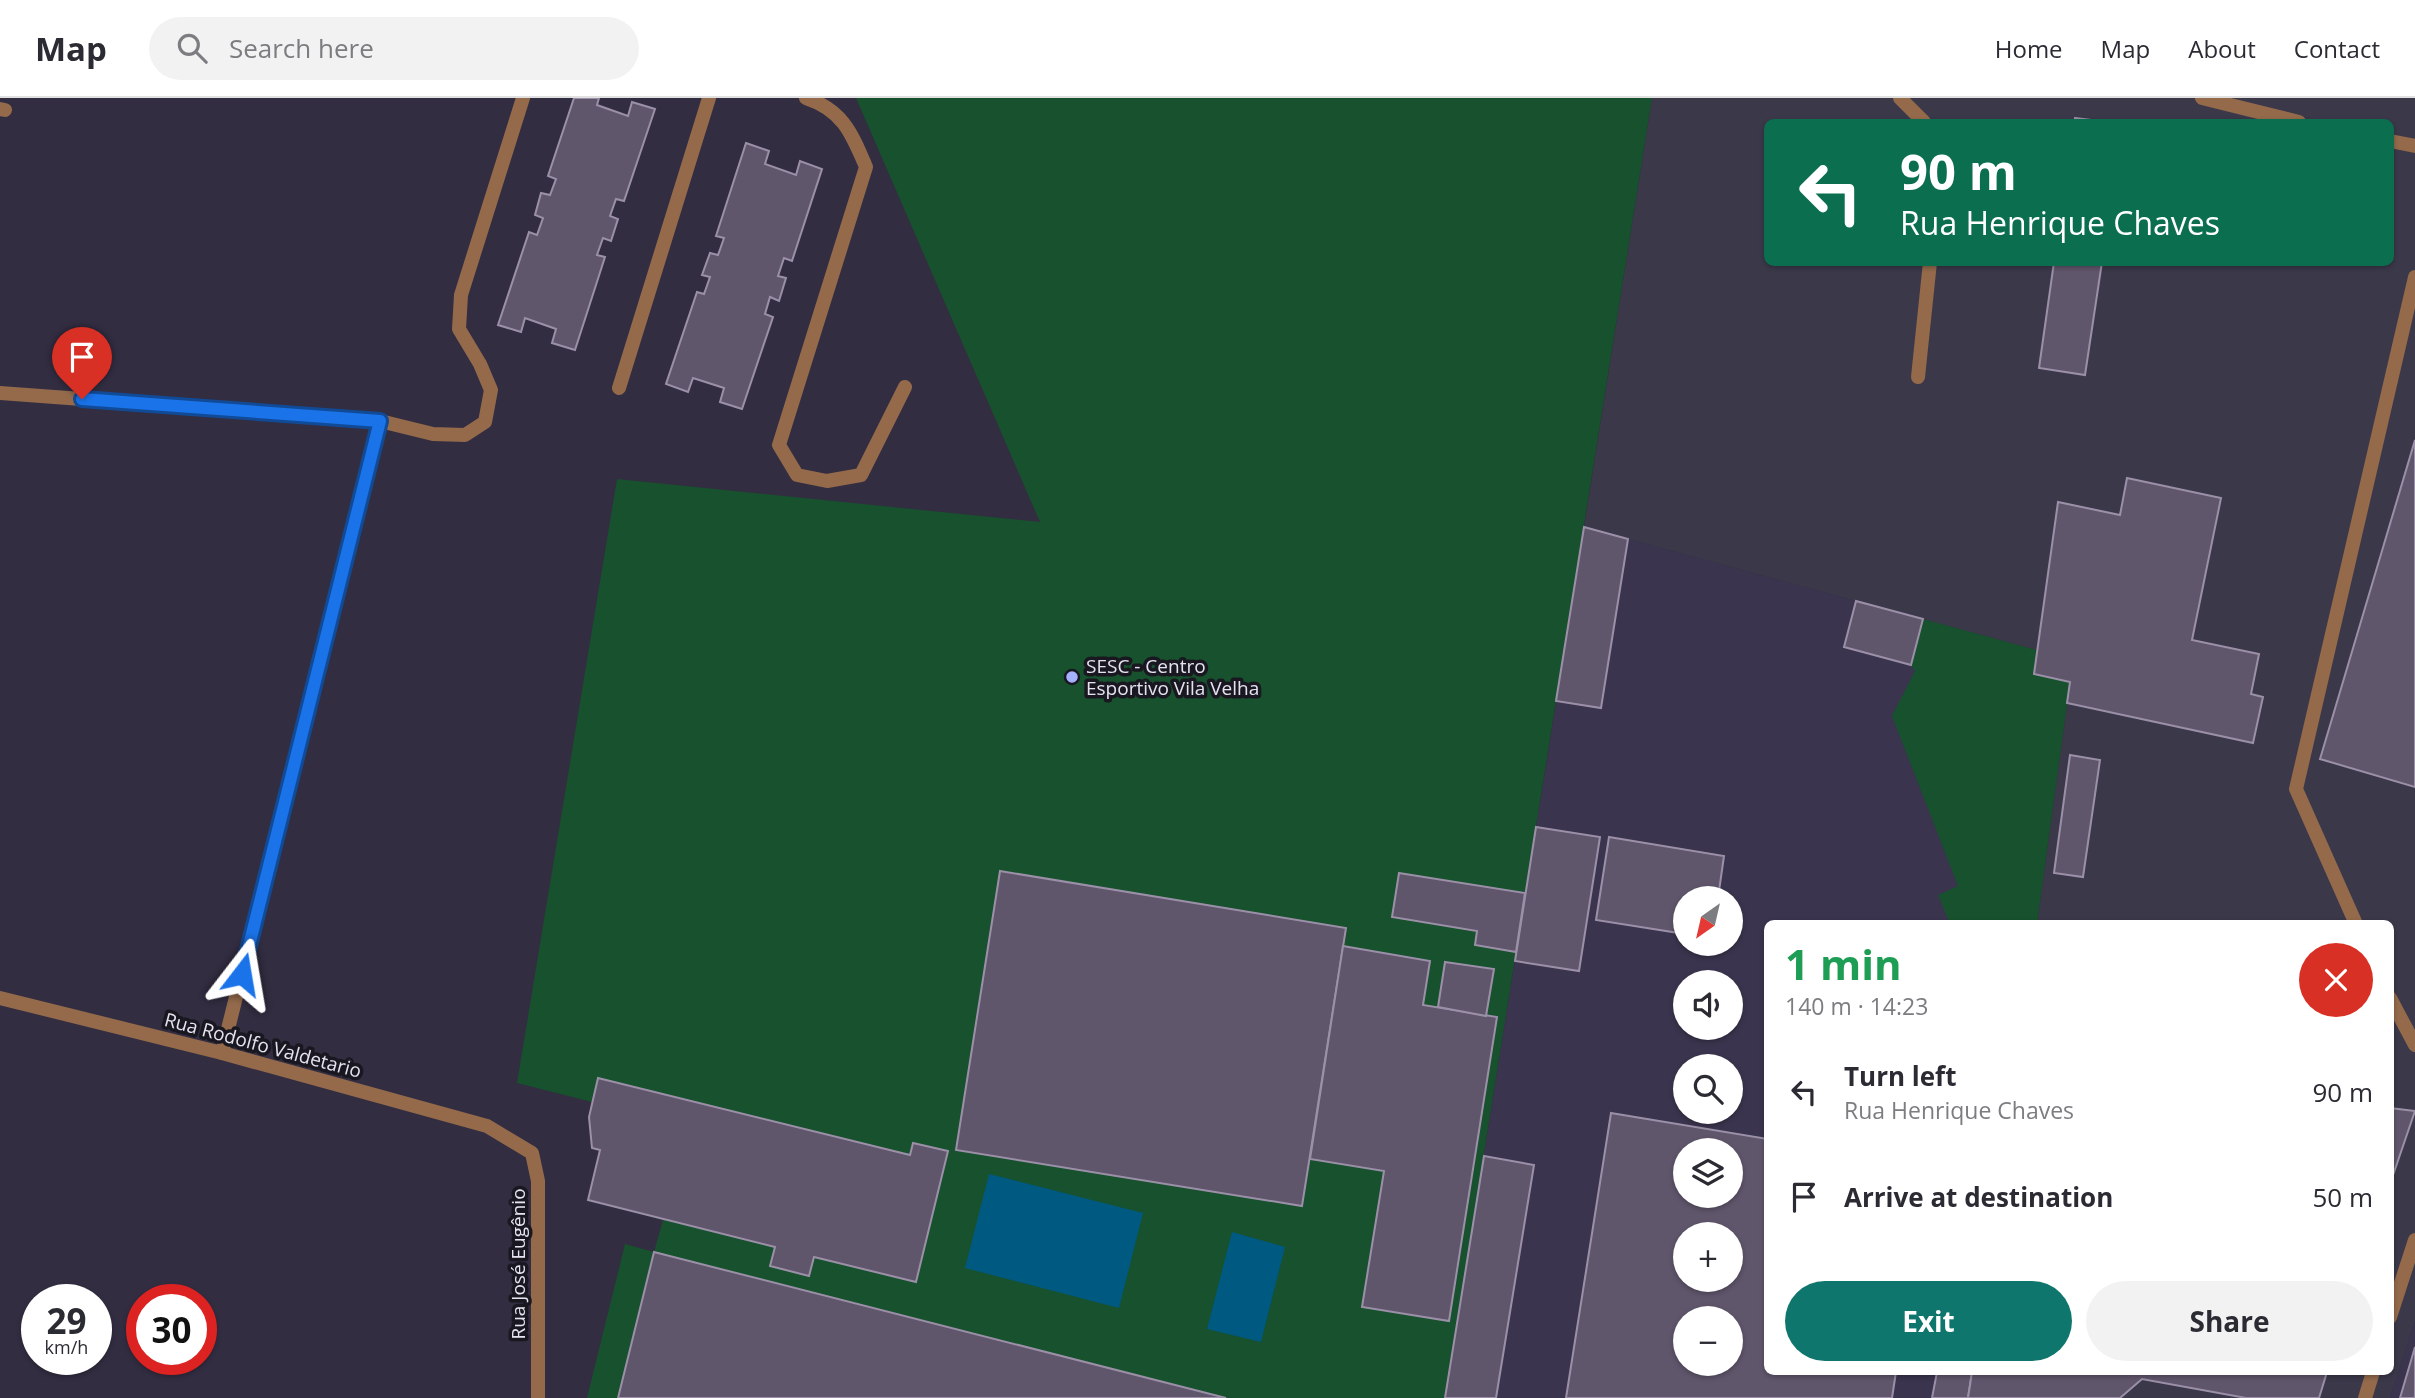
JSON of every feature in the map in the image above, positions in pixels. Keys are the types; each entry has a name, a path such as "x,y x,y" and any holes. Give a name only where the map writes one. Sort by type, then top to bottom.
{"street":[{"path":"0,393 380,421 433,434 465,435 485,422 491,390 480,364 459,329 460,295 523,98"},
{"path":"619,388 709,98"},
{"path":"806,98 821,103 848,126 866,167 779,444 797,475 827,481 861,475 905,387"},
{"path":"1900,98 1921,119"},
{"path":"2202,98 2287,119"},
{"path":"2394,142 2415,146"},
{"path":"1918,377 1930,266"},
{"path":"2354,920 2296,789 2415,277"},
{"path":"222,1053 380,421"},
{"name":"Rua Rodolfo Valdetario","path":"0,998 222,1053 487,1126 513,1140"},
{"path":"2394,1006 2415,1045"},
{"name":"Rua José Eugênio","path":"513,1140 532,1153 538,1181 538,1398"},
{"path":"2394,1305 2415,1240"},
{"path":"2365,1398 2372,1375"}],"shaded area":[{"path":"1652,98 2415,98 2415,1321 2390,1398 1968,1398 1972,1375 2394,1375 2394,920 2038,920 2067,703 2034,674 2037,650 1584,527"},
{"path":"1584,527 2037,650 2037,920 1764,920 1764,1375 1972,1375 1968,1398 1445,1398"},
{"path":"2415,1321 2415,1398 2390,1398"}],"green space":[{"name":"SESC - Centro Esportivo Vila Velha","path":"856,98 1652,98 1445,1398 587,1398 625,1244 654,1252 663,1220 588,1200 600,1151 592,1148 589,1117 592,1102 517,1083 617,479 1040,522"},
{"path":"1923,619 2037,650 2070,682 2038,920 1948,920 1938,895 1958,886 1892,716 1915,671 1911,665"}],"water":[{"path":"989,1174 1143,1213 1119,1308 965,1268"},
{"path":"1232,1232 1285,1247 1261,1342 1207,1329"}],"building":[{"path":"574,98 599,98 597,105 628,116 632,102 655,109 624,201 616,199 610,216 618,219 611,241 603,238 597,255 605,257 575,350 552,343 556,329 525,318 521,332 498,325 529,232 537,235 543,218 535,215 541,193 550,195 556,179 548,176"},
{"path":"746,143 769,151 765,164 796,175 800,161 822,169 792,261 784,258 778,276 786,278 779,301 770,297 765,314 773,317 742,409 720,402 724,388 693,378 688,392 666,384 697,292 704,294 710,277 702,275 710,253 718,255 724,238 716,236"},
{"path":"2053,266 2101,266 2085,375 2039,368"},
{"path":"2415,440 2415,787 2320,759"},
{"path":"2127,478 2221,498 2192,640 2259,654 2251,694 2263,697 2253,743 2067,703 2070,682 2034,674 2058,502 2120,515"},
{"path":"1584,527 1628,539 1601,708 1556,701"},
{"path":"1856,601 1923,619 1911,665 1844,647"},
{"path":"2070,755 2100,760 2083,877 2054,873"},
{"path":"1536,827 1600,837 1579,971 1515,961"},
{"path":"1609,837 1724,856 1720,886 1673,886 1673,932 1596,920"},
{"path":"1000,871 1346,928 1302,1206 956,1150"},
{"path":"1399,873 1525,893 1516,952 1475,945 1477,931 1392,917"},
{"path":"1343,946 1430,961 1423,1005 1497,1017 1449,1321 1362,1307 1384,1171 1310,1159"},
{"path":"1445,962 1494,969 1486,1016 1438,1007"},
{"path":"598,1078 910,1155 913,1143 948,1151 916,1282 814,1257 809,1276 770,1266 775,1247 588,1200 600,1150 592,1148 589,1117"},
{"path":"2394,1108 2415,1111 2394,1172"},
{"path":"1611,1113 1764,1138 1764,1375 1896,1375 1892,1398 1566,1398"},
{"path":"1484,1156 1534,1165 1496,1398 1445,1398"},
{"path":"654,1252 1226,1398 618,1398"},
{"path":"2415,1347 2415,1398 2400,1398"},
{"path":"1936,1375 1972,1375 1968,1398 1932,1398"},
{"path":"1972,1375 2326,1375 2319,1398 2246,1398 2142,1379 2120,1398 1968,1398"}],"place":[{"name":"SESC - Centro Esportivo Vila Velha","path":"1072,677"}],"route":[{"path":"82,399 380,421 242,974"}]}
